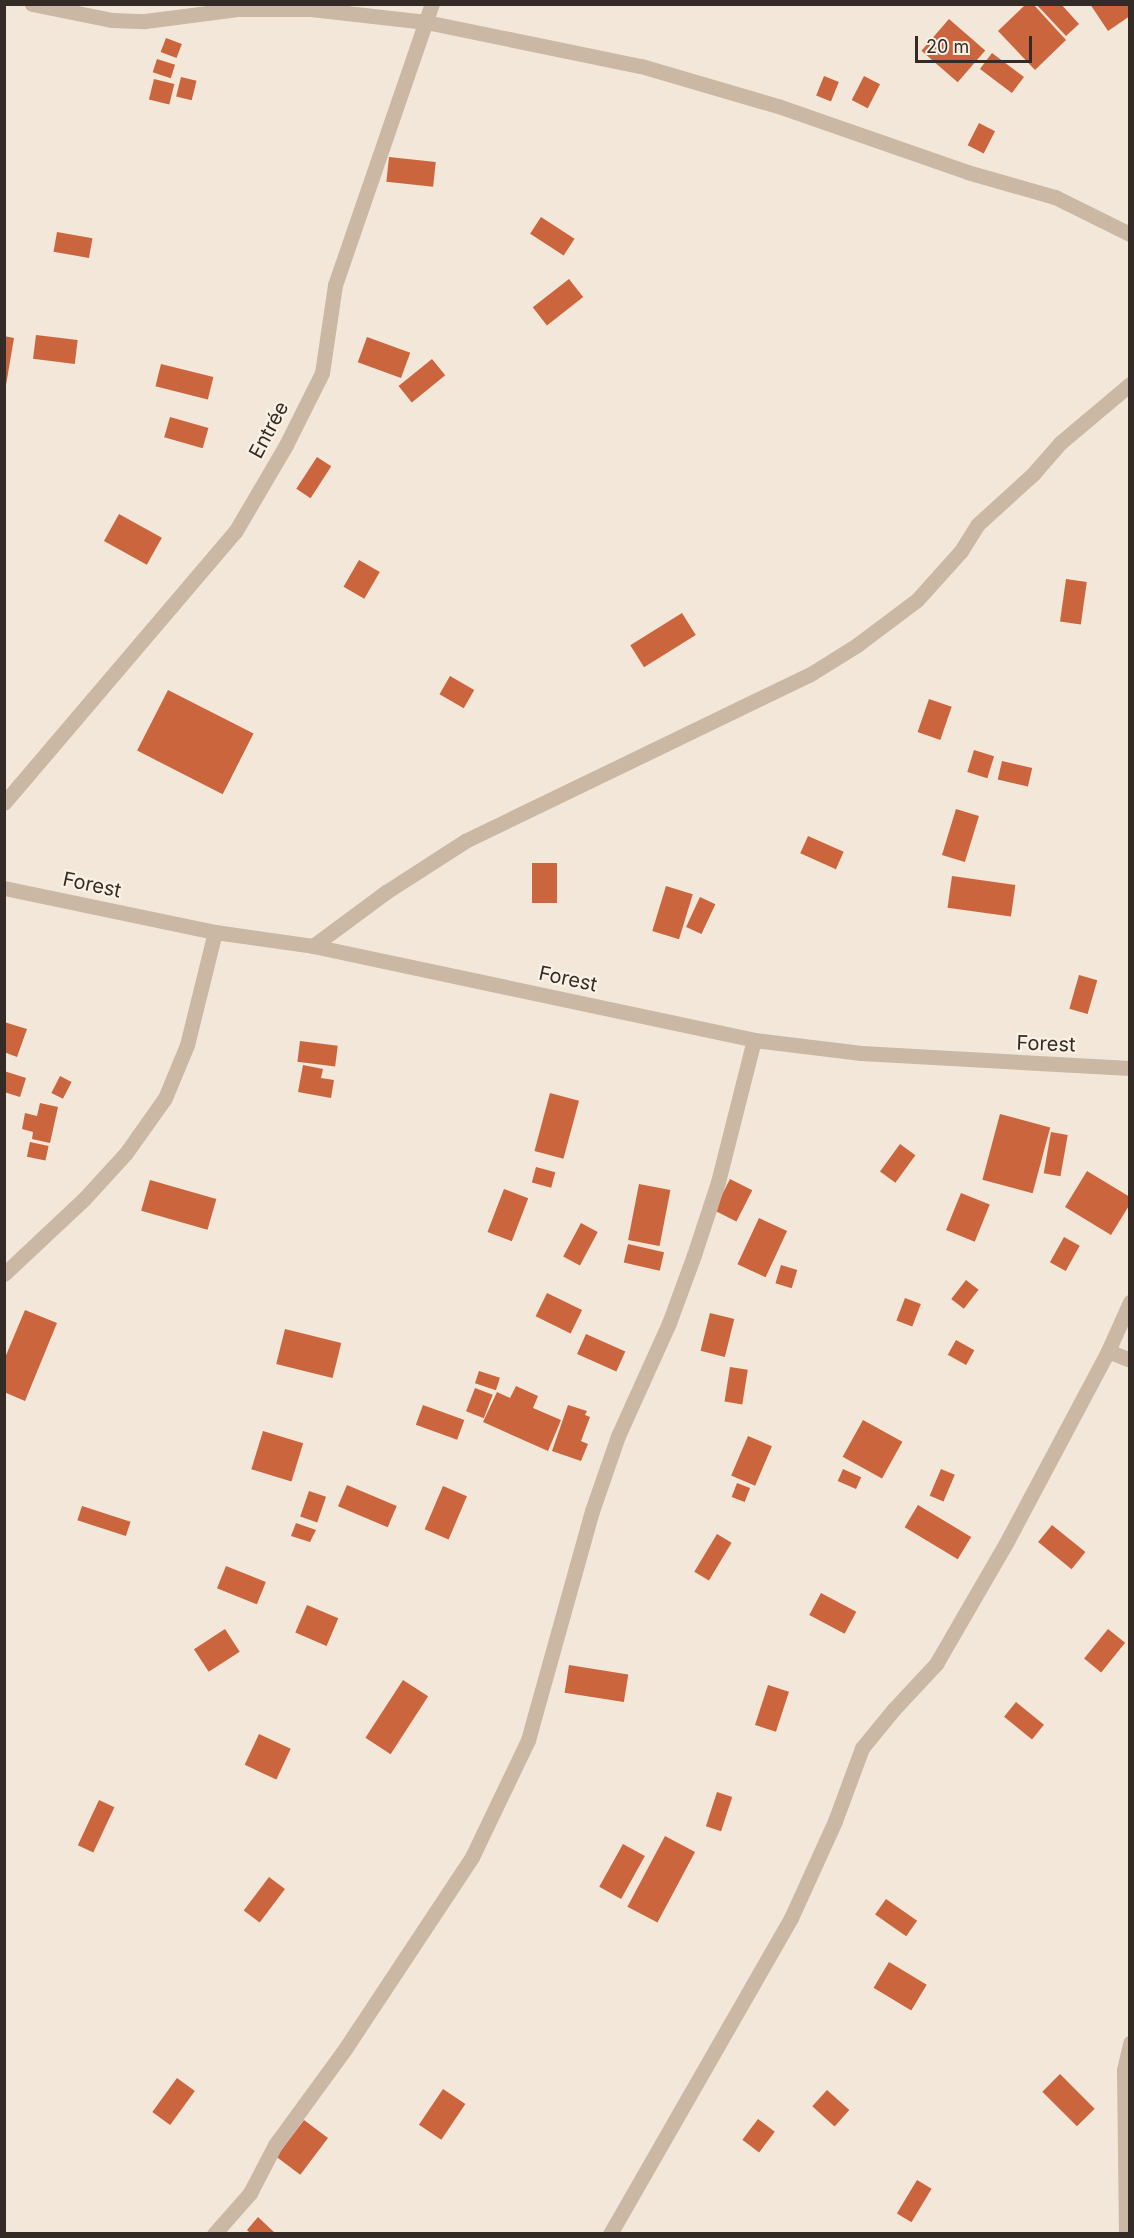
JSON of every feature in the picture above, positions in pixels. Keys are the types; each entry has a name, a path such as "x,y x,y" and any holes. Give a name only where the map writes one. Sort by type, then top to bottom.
{"street":[{"path":"32,4 112,20 145,21 239,9 311,9 426,22 641,66 778,106 967,172 1055,197 1130,234"},
{"name":"Entrée","path":"4,802 235,532 286,445 322,373 335,285 432,4"},
{"path":"313,946 386,892 465,841 809,675 857,645 917,600 961,551 977,525 1033,474 1060,443 1130,384"},
{"name":"Forest","path":"4,888 215,932 313,946 754,1040 861,1053 1130,1068"},
{"path":"4,1274 84,1199 126,1153 165,1098 187,1045 215,932"},
{"path":"214,2234 250,2193 275,2145 351,2040 472,1857 528,1740 592,1511 618,1436 669,1323 694,1255 718,1182 754,1040"},
{"path":"610,2234 791,1918 835,1821 862,1748 936,1664 1005,1545 1108,1351 1130,1302"},
{"path":"1108,1351 1130,1360"},
{"path":"1126,2234 1124,2070 1130,2043"}],"building":[{"path":"1026,4 1033,4 1066,40 1035,70 998,31"},
{"path":"1036,4 1061,4 1079,24 1066,36"},
{"path":"1090,4 1128,4 1130,16 1108,31"},
{"path":"949,19 985,50 958,82 921,51"},
{"path":"166,38 182,44 176,58 161,52"},
{"path":"992,53 1024,77 1012,93 980,69"},
{"path":"157,59 175,65 171,78 153,72"},
{"path":"824,76 839,82 831,101 816,95"},
{"path":"864,76 880,84 868,108 852,100"},
{"path":"181,77 197,81 192,100 176,96"},
{"path":"154,79 174,84 169,104 149,99"},
{"path":"979,123 995,131 984,153 968,145"},
{"path":"389,157 436,162 433,187 386,182"},
{"path":"541,217 575,239 564,256 530,234"},
{"path":"57,232 92,238 89,258 54,252"},
{"path":"569,279 583,297 547,325 533,307"},
{"path":"36,335 78,340 75,364 33,359"},
{"path":"4,336 14,338 6,385 4,385"},
{"path":"367,337 410,353 401,378 358,362"},
{"path":"432,359 445,375 412,402 399,386"},
{"path":"161,364 213,377 208,399 155,386"},
{"path":"170,417 208,428 203,448 164,437"},
{"path":"317,457 331,466 311,498 296,489"},
{"path":"119,514 162,538 147,565 104,541"},
{"path":"359,560 380,572 364,599 344,587"},
{"path":"1066,579 1087,582 1081,625 1060,622"},
{"path":"682,613 696,635 644,667 630,645"},
{"path":"450,676 474,690 464,708 440,694"},
{"path":"168,690 254,734 223,794 137,751"},
{"path":"929,699 952,707 940,740 918,732"},
{"path":"974,750 994,756 987,778 967,772"},
{"path":"1002,761 1032,768 1028,786 998,780"},
{"path":"956,809 979,816 965,862 942,855"},
{"path":"808,836 844,852 836,869 800,853"},
{"path":"532,863 557,863 557,903 532,903"},
{"path":"952,876 1015,885 1011,917 948,908"},
{"path":"666,886 693,894 679,939 652,931"},
{"path":"700,897 715,904 701,934 686,927"},
{"path":"1079,975 1097,980 1088,1014 1069,1009"},
{"path":"4,1022 27,1029 17,1057 4,1052"},
{"path":"300,1041 338,1046 335,1066 297,1062"},
{"path":"303,1065 323,1069 321,1078 334,1080 331,1098 298,1092"},
{"path":"4,1071 26,1078 20,1097 4,1092"},
{"path":"60,1076 72,1082 63,1099 51,1093"},
{"path":"550,1093 579,1101 563,1159 534,1151"},
{"path":"40,1103 58,1107 50,1143 32,1139 33,1132 22,1129 25,1113 37,1116"},
{"path":"1000,1114 1050,1127 1033,1193 982,1180"},
{"path":"1051,1132 1068,1135 1060,1176 1044,1173"},
{"path":"30,1142 49,1146 45,1161 27,1157"},
{"path":"900,1144 915,1155 895,1183 880,1172"},
{"path":"536,1167 555,1172 551,1188 532,1182"},
{"path":"1087,1171 1130,1197 1130,1204 1111,1235 1065,1207"},
{"path":"730,1179 752,1190 736,1222 714,1210"},
{"path":"150,1180 216,1199 208,1230 141,1211"},
{"path":"639,1184 670,1190 660,1246 628,1240"},
{"path":"504,1189 528,1198 512,1241 488,1232"},
{"path":"961,1193 990,1205 975,1242 946,1230"},
{"path":"759,1218 787,1231 766,1277 737,1264"},
{"path":"581,1223 598,1232 580,1265 563,1257"},
{"path":"1064,1237 1080,1246 1066,1271 1050,1262"},
{"path":"628,1244 664,1252 660,1271 624,1263"},
{"path":"781,1265 797,1270 792,1288 775,1283"},
{"path":"966,1280 979,1290 964,1309 951,1299"},
{"path":"547,1293 582,1310 571,1333 536,1316"},
{"path":"905,1298 921,1304 912,1326 896,1320"},
{"path":"25,1310 57,1323 25,1401 4,1392 4,1360"},
{"path":"710,1313 734,1319 725,1357 701,1351"},
{"path":"285,1329 341,1343 333,1378 276,1364"},
{"path":"586,1334 625,1351 616,1372 577,1354"},
{"path":"956,1340 974,1350 966,1365 948,1355"},
{"path":"730,1367 748,1370 742,1404 725,1402"},
{"path":"479,1371 500,1378 496,1390 475,1383"},
{"path":"516,1386 538,1396 533,1408 561,1420 548,1451 483,1422 497,1392 510,1398"},
{"path":"475,1388 493,1395 484,1418 466,1411"},
{"path":"423,1405 464,1420 457,1440 416,1425"},
{"path":"568,1405 587,1411 585,1415 590,1417 581,1441 588,1444 581,1461 552,1451"},
{"path":"863,1420 902,1442 882,1479 843,1457"},
{"path":"263,1431 303,1443 291,1482 251,1469"},
{"path":"748,1436 772,1446 755,1486 731,1476"},
{"path":"843,1469 861,1477 856,1489 838,1481"},
{"path":"941,1469 955,1475 943,1502 930,1496"},
{"path":"737,1483 750,1488 745,1502 732,1497"},
{"path":"347,1485 397,1506 388,1527 338,1506"},
{"path":"443,1486 467,1496 449,1539 425,1529"},
{"path":"309,1491 326,1497 317,1522 300,1517"},
{"path":"918,1505 971,1537 958,1559 905,1527"},
{"path":"82,1506 131,1522 126,1536 77,1520"},
{"path":"296,1523 316,1530 310,1542 291,1536"},
{"path":"1052,1525 1085,1552 1072,1569 1038,1542"},
{"path":"717,1534 732,1543 709,1580 694,1572"},
{"path":"226,1566 266,1582 257,1604 217,1588"},
{"path":"821,1593 856,1612 845,1634 809,1615"},
{"path":"307,1605 338,1618 327,1646 295,1633"},
{"path":"225,1629 240,1652 209,1672 194,1649"},
{"path":"1108,1629 1125,1643 1101,1672 1084,1659"},
{"path":"569,1665 628,1674 624,1702 565,1693"},
{"path":"403,1680 428,1696 391,1754 365,1738"},
{"path":"768,1685 789,1692 776,1732 755,1725"},
{"path":"1016,1702 1044,1725 1032,1739 1004,1717"},
{"path":"259,1734 291,1749 276,1780 245,1765"},
{"path":"717,1792 732,1797 721,1831 706,1826"},
{"path":"99,1800 114,1807 93,1852 78,1845"},
{"path":"665,1836 695,1852 657,1923 627,1907"},
{"path":"623,1844 645,1856 621,1899 599,1887"},
{"path":"269,1877 285,1889 260,1923 244,1911"},
{"path":"886,1899 917,1921 906,1936 875,1915"},
{"path":"889,1962 927,1985 911,2010 874,1988"},
{"path":"1060,2074 1095,2109 1077,2126 1042,2092"},
{"path":"177,2078 195,2091 170,2125 152,2112"},
{"path":"443,2089 465,2104 441,2140 419,2125"},
{"path":"827,2090 849,2110 835,2126 812,2106"},
{"path":"758,2119 775,2132 759,2152 742,2140"},
{"path":"304,2120 328,2138 300,2175 276,2157"},
{"path":"917,2180 932,2189 911,2222 897,2213"},
{"path":"258,2217 276,2234 251,2234 247,2230"}]}
